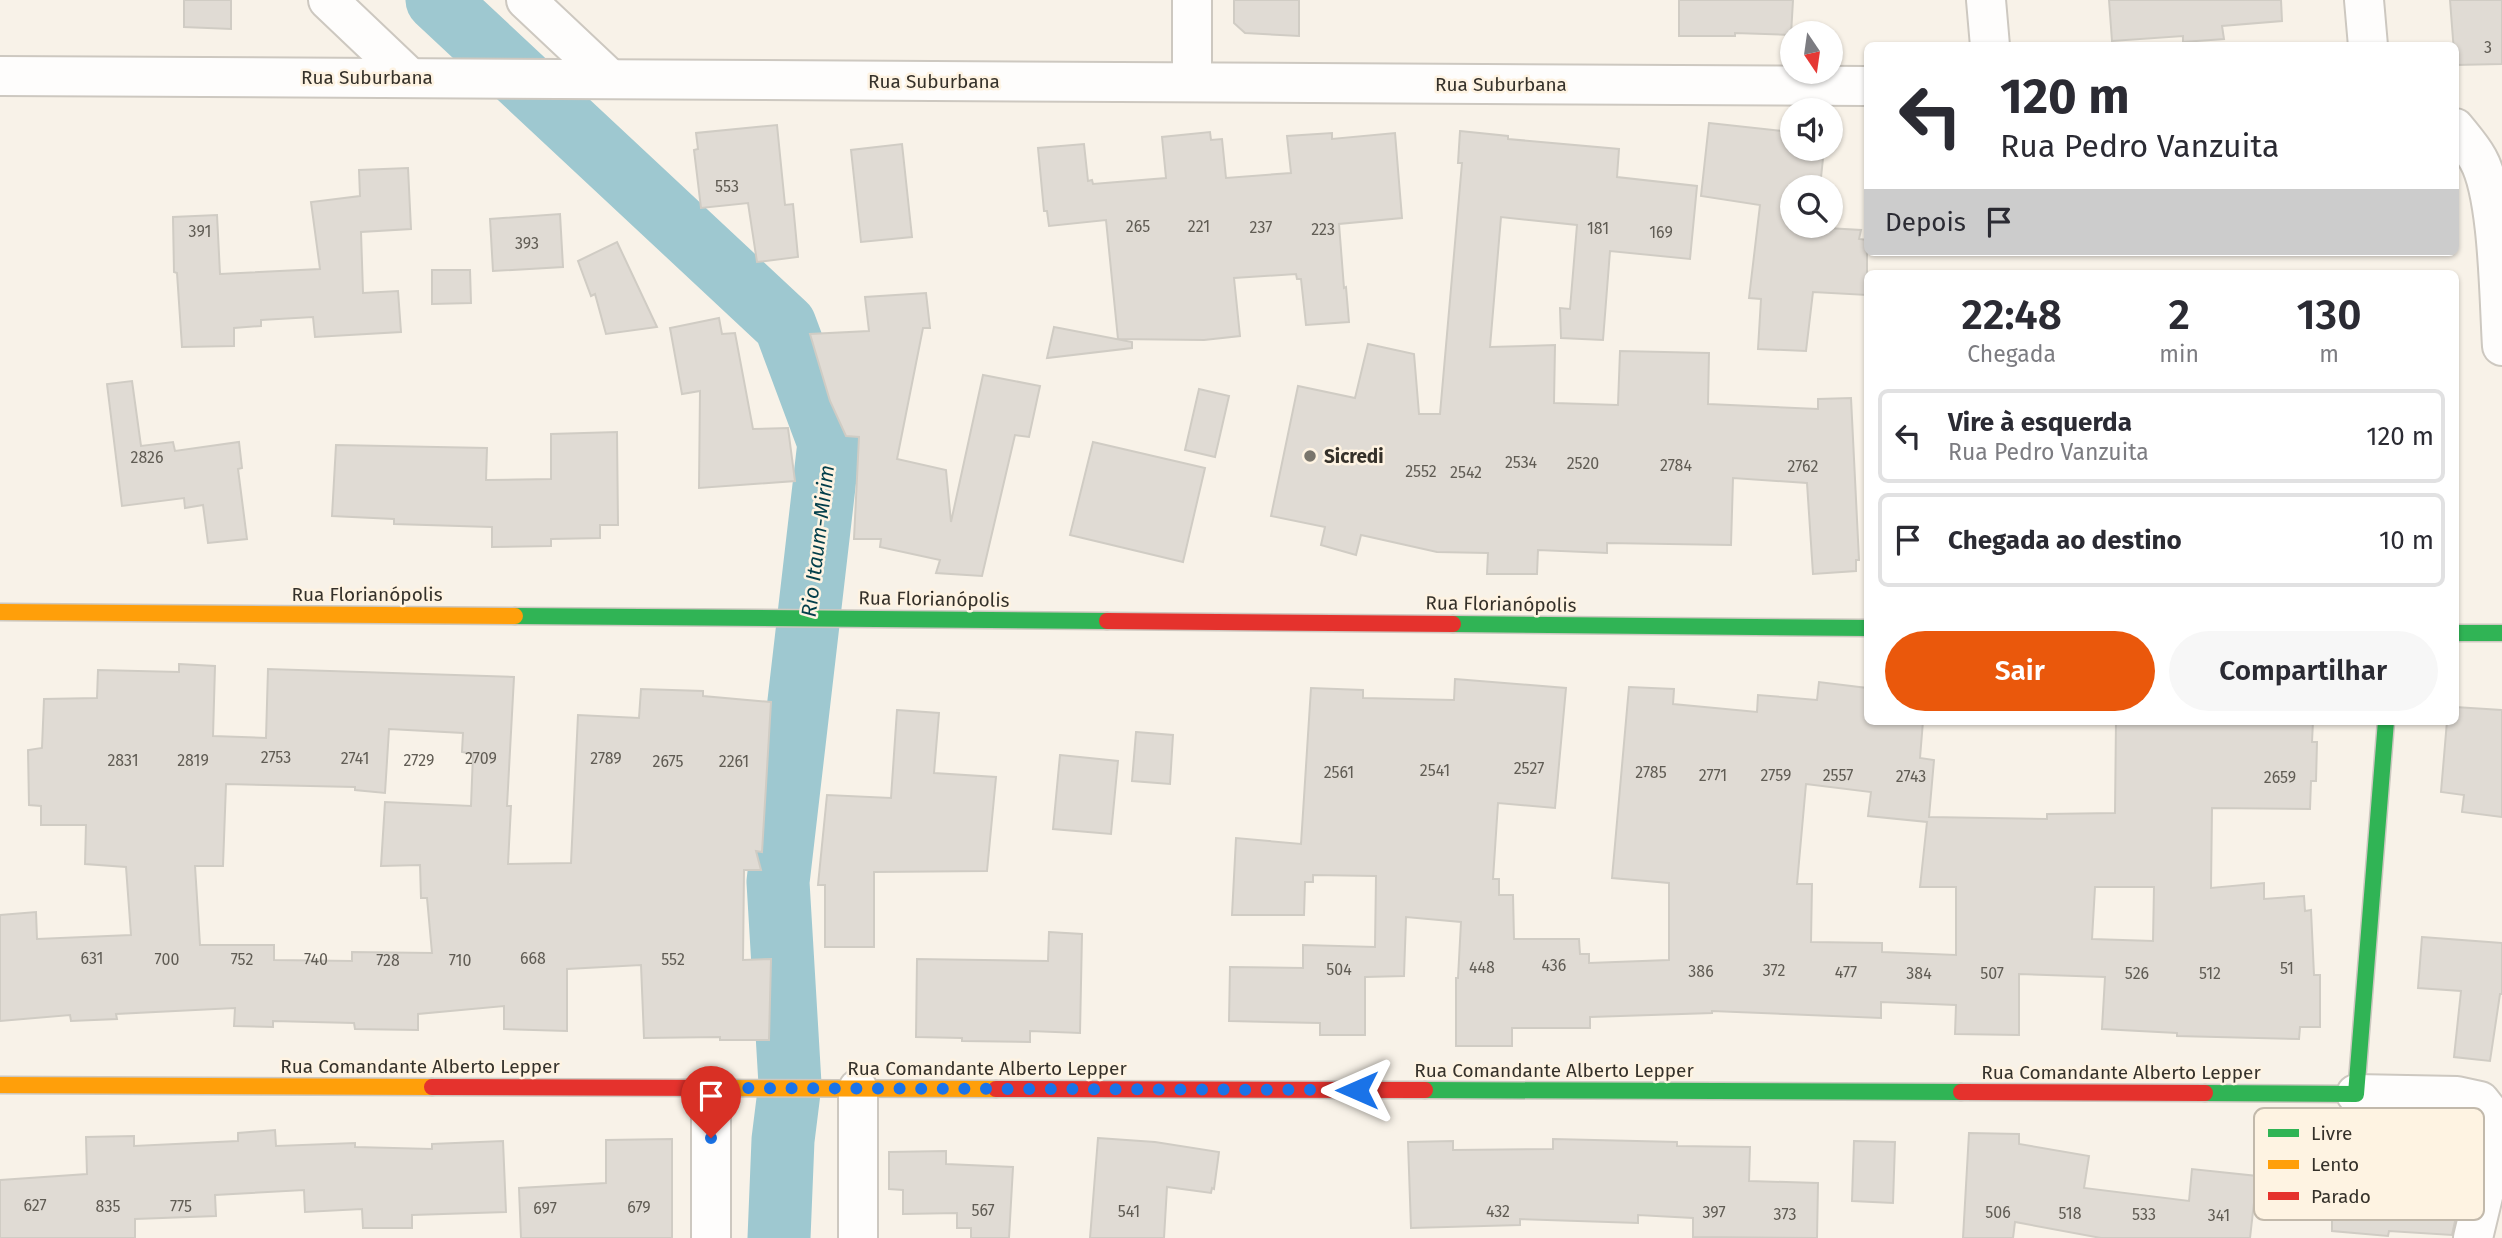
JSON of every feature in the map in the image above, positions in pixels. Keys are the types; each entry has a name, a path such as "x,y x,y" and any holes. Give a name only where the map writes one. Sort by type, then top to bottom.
{"street":[{"path":"328,0 416,78"},
{"path":"526,0 610,79"},
{"path":"1192,0 1192,82"},
{"path":"1986,0 1990,42"},
{"path":"2364,0 2368,42"},
{"name":"Rua Suburbana","path":"0,76 1864,86"},
{"path":"2459,133 2479,160 2487,187 2493,221 2502,346"},
{"name":"Rua Florianópolis","path":"0,612 1864,628"},
{"path":"2459,633 2502,634"},
{"path":"2386,725 2356,1094 2458,1096 2480,1101 2495,1120 2496,1142 2484,1192"},
{"name":"Rua Comandante Alberto Lepper","path":"0,1085 2356,1094"},
{"path":"711,1238 712,1088"},
{"path":"843,1089 858,1238"},
{"path":"2473,1238 2477,1220"}],"water":[{"path":"764,1091 804,1093 805,1192 801,1238 751,1238 760,1224"}],"building":[{"path":"184,0 231,0 231,29 184,27"},
{"path":"1234,0 1299,0 1299,36 1245,33 1234,23"},
{"path":"1679,0 1793,0 1792,21 1780,21 1780,35 1735,33 1735,36 1679,36"},
{"path":"2109,0 2281,0 2282,21 2222,26 2224,39 2183,42 2183,36 2112,41"},
{"path":"2450,0 2502,0 2502,64 2459,65 2459,42 2453,42"},
{"path":"1709,123 1780,131 1780,161 1823,161 1821,175 1780,175 1780,238 1843,238 1843,229 1861,230 1859,239 1864,240 1864,256 1867,256 1864,295 1813,292 1806,351 1758,349 1761,299 1749,298 1760,205 1701,196"},
{"path":"777,125 785,205 793,204 798,257 757,262 748,203 701,208 694,150 698,149 696,133"},
{"path":"1460,131 1508,136 1508,139 1619,149 1617,177 1697,186 1690,259 1610,251 1603,340 1561,338 1560,308 1570,309 1577,225 1501,217 1490,347 1555,345 1554,403 1618,405 1620,351 1709,353 1708,404 1818,409 1818,399 1851,398 1859,560 1856,560 1856,571 1813,574 1807,483 1733,478 1731,545 1607,543 1607,553 1538,550 1537,574 1487,574 1488,553 1437,552 1361,535 1356,555 1321,545 1325,527 1271,516 1298,386 1355,398 1368,344 1414,354 1419,414 1440,414 1462,163 1458,163"},
{"path":"1210,132 1211,140 1222,139 1226,178 1291,173 1287,136 1332,133 1332,139 1395,133 1402,218 1339,224 1349,322 1306,325 1301,279 1297,279 1296,274 1234,278 1240,336 1204,340 1118,339 1106,220 1049,226 1047,211 1044,211 1038,148 1084,144 1088,181 1092,180 1093,184 1166,178 1162,137"},
{"path":"902,144 912,237 861,242 851,150"},
{"path":"408,168 411,229 361,232 363,293 398,291 401,332 315,337 313,317 261,320 261,326 234,328 234,346 182,347 177,273 174,272 173,217 217,215 220,274 320,269 311,202 360,196 359,170"},
{"path":"560,214 563,267 493,271 490,219"},
{"path":"617,242 657,327 606,334 595,294 591,296 578,261"},
{"path":"432,270 470,270 471,303 432,304"},
{"path":"926,293 930,328 923,328 897,459 946,470 951,522 983,375 1040,386 1029,437 1015,435 982,576 936,573 940,560 880,547 881,539 854,539 859,437 846,436 830,401 810,334 869,331 865,297"},
{"path":"719,318 722,334 735,333 753,429 788,428 795,481 699,488 700,391 682,394 670,328"},
{"path":"1054,327 1132,342 1132,348 1047,358"},
{"path":"132,381 141,446 173,442 175,451 239,442 242,468 238,469 247,539 208,543 203,505 185,508 184,498 122,506 107,384"},
{"path":"1199,389 1229,396 1215,457 1185,450"},
{"path":"617,432 618,525 600,525 600,538 551,539 551,546 492,547 492,527 394,524 394,519 332,516 336,445 487,448 486,480 551,479 551,434"},
{"path":"1093,442 1205,468 1183,562 1070,535"},
{"path":"179,664 215,666 213,736 266,738 268,669 514,677 507,806 511,806 508,864 571,863 578,715 639,718 641,689 703,691 703,696 771,702 762,852 756,851 761,870 744,870 743,960 771,959 769,1040 720,1040 720,1037 644,1038 641,965 567,969 567,1031 504,1029 504,1006 418,1014 418,1030 355,1029 354,1023 273,1021 273,1027 234,1026 235,1008 116,1014 117,1019 71,1021 70,1015 0,1021 0,915 36,912 37,939 131,935 126,867 85,864 86,825 41,825 41,806 29,805 28,750 42,748 44,699 97,698 98,670 179,672","holes":["389,729 463,733 462,752 473,754 471,806 385,802 381,866 420,865 421,898 427,898 432,953 352,952 352,961 274,960 274,945 200,945 195,866 223,866 226,784 355,787 355,790 385,793"]},
{"path":"1455,679 1566,688 1555,808 1498,803 1493,879 1499,879 1499,895 1513,895 1514,939 1579,939 1580,954 1589,954 1589,963 1669,960 1669,883 1612,878 1629,687 1674,689 1673,704 1757,712 1758,695 1817,700 1819,682 1864,688 1864,725 1923,725 1920,758 1934,760 1929,817 2047,819 2047,814 2115,813 2116,725 2313,725 2312,742 2317,742 2316,781 2311,781 2310,809 2212,808 2211,888 2264,883 2264,899 2304,896 2305,911 2311,910 2314,975 2320,975 2320,1027 2300,1027 2299,1039 2177,1036 2177,1033 2102,1029 2105,977 2019,974 2019,1035 1955,1034 1956,1005 1881,1002 1881,1018 1712,1011 1590,1017 1590,1028 1512,1028 1512,1046 1456,1046 1456,978 1461,922 1406,917 1404,976 1365,977 1365,1035 1320,1035 1320,1023 1229,1021 1230,967 1303,968 1303,945 1375,947 1376,876 1313,875 1313,882 1305,882 1304,915 1232,915 1236,838 1301,844 1311,688 1363,690 1363,698 1454,700","holes":["1806,784 1871,792 1868,816 1927,822 1920,887 1956,887 1956,955 1882,952 1882,943 1811,942 1812,884 1797,884","2095,887 2154,887 2153,941 2092,939"]},
{"path":"2459,707 2502,710 2502,817 2462,812 2464,795 2441,792 2447,725 2459,725"},
{"path":"897,710 939,713 934,773 996,777 987,871 874,872 874,947 825,947 825,885 818,885 827,795 891,798"},
{"path":"1136,732 1173,735 1170,784 1132,781"},
{"path":"1060,755 1118,761 1111,834 1053,829"},
{"path":"1049,932 1082,934 1080,1033 1030,1031 1030,1042 916,1037 917,959 1048,961"},
{"path":"2422,937 2502,943 2502,994 2490,1061 2454,1057 2461,991 2418,988"},
{"path":"275,1130 276,1146 355,1143 355,1147 432,1149 432,1144 503,1141 506,1212 412,1215 412,1228 363,1228 362,1209 305,1212 304,1190 215,1195 216,1216 135,1219 135,1238 0,1238 0,1180 87,1174 86,1137 134,1136 134,1146 238,1141 238,1133"},
{"path":"1969,1133 2019,1134 2019,1144 2089,1156 2084,1188 2189,1201 2192,1169 2254,1176 2250,1238 2101,1238 2015,1222 2013,1238 1963,1238"},
{"path":"1098,1138 1155,1142 1219,1152 1214,1189 1212,1188 1211,1193 1167,1187 1164,1238 1090,1238"},
{"path":"672,1139 672,1238 521,1238 519,1188 606,1183 606,1140"},
{"path":"1553,1139 1750,1147 1749,1181 1818,1183 1817,1238 1693,1237 1693,1218 1638,1215 1638,1223 1520,1219 1520,1225 1411,1228 1408,1142 1453,1141 1453,1150 1553,1149"},
{"path":"1854,1141 1895,1142 1893,1203 1852,1201"},
{"path":"946,1151 946,1164 1013,1167 1009,1238 971,1238 971,1228 957,1228 957,1213 903,1214 903,1190 889,1189 889,1152"},
{"path":"2332,1220 2455,1220 2452,1235 2389,1231 2388,1236 2332,1231"}],"waterway":[{"name":"Rio Itaum-Mirim","path":"437,0 785,325 829,443 778,882 790,1084 783,1140 779,1238"}],"traffic: fast":[{"path":"515,616 1107,621"},
{"path":"1453,624 1864,628"},
{"path":"2459,633 2502,633"},
{"path":"2205,1093 2356,1094 2386,725"},
{"path":"1425,1090 1961,1092"}],"traffic: slow":[{"path":"0,612 515,616"},
{"path":"0,1085 432,1087"},
{"path":"719,1088 996,1089"}],"traffic: jam":[{"path":"1107,621 1453,624"},
{"path":"432,1087 719,1088"},
{"path":"996,1089 1425,1090"},
{"path":"1961,1092 2205,1093"}],"place":[{"name":"Sicredi","path":"1310,456"}],"route":[{"path":"711,1138 712,1088 1357,1090"}]}
